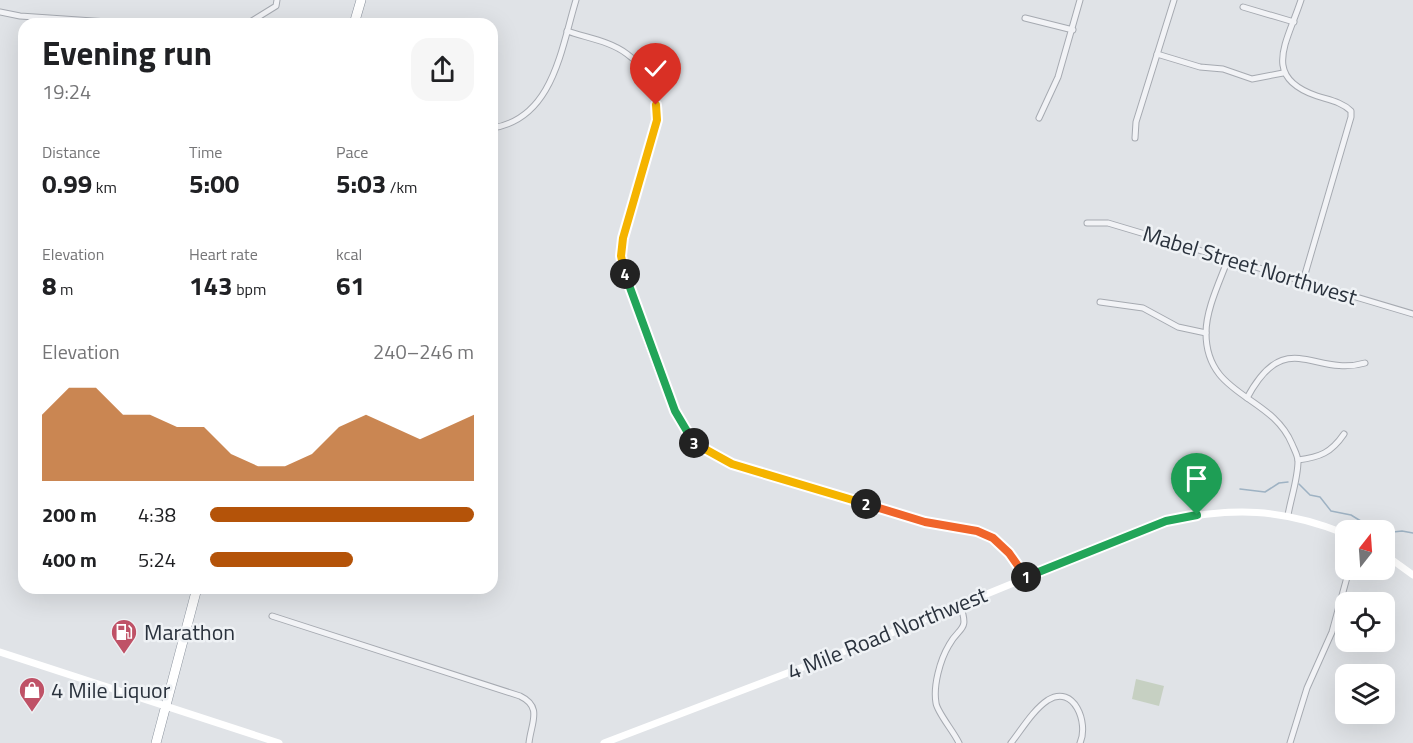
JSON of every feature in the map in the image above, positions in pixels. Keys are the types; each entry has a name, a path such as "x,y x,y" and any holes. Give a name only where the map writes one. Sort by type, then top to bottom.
{"highway":[{"path":"356,18 361,0"},
{"path":"156,743 195,594"}],"main road":[{"name":"4 Mile Road Northwest","path":"605,743 960,605 1166,521 1233,510 1287,515 1335,530"},
{"path":"1395,562 1413,575"},
{"path":"0,652 279,743"}],"street":[{"path":"257,18 276,6 277,0"},
{"path":"498,126 520,119 537,105 552,81 576,0"},
{"path":"1039,118 1058,77 1080,0"},
{"path":"1135,138 1136,122 1174,0"},
{"path":"1301,0 1283,56 1283,73 1294,87 1345,105 1351,111 1303,281"},
{"path":"1243,7 1294,22"},
{"path":"0,12 49,18"},
{"path":"1025,18 1073,30"},
{"path":"567,31 610,44 626,53 645,68 655,89 657,120 623,238 621,256 625,273 675,411 694,442 732,464 925,522 977,531 993,538 1009,553 1026,578"},
{"path":"1157,54 1200,67 1223,69 1252,80 1283,73"},
{"name":"Mabel Street Northwest","path":"1087,223 1108,223 1413,314"},
{"path":"1227,259 1206,333 1214,368 1230,388 1270,413 1283,426 1298,460 1287,515"},
{"path":"1100,302 1143,308 1178,327 1206,333"},
{"path":"1247,398 1257,380 1284,360 1306,358 1340,367 1365,363"},
{"path":"1298,460 1323,456 1336,446 1344,434"},
{"path":"1290,743 1307,688 1332,632 1346,580"},
{"path":"959,743 952,727 936,705 936,691 939,672 949,644 962,631 965,618 960,605"},
{"path":"272,616 520,696 531,703 536,713 529,743"},
{"path":"1011,743 1035,712 1050,699 1060,698 1071,701 1080,709 1083,727 1080,743"}],"green space":[{"path":"1136,679 1164,686 1159,706 1132,699"}],"waterway":[{"path":"1240,489 1265,492 1279,483 1288,482"},
{"path":"1299,484 1310,495 1320,497 1331,511 1351,515 1359,520"},
{"path":"1395,532 1413,533"}],"place":[{"name":"Marathon","path":"124,655"},
{"name":"4 Mile Liquor","path":"32,713"}],"route":[{"path":"656,105 657,120 623,238 621,256 625,273 675,411 684,430 694,442 709,453 732,464 925,522 977,531 993,538 1009,553 1026,578 1166,521 1197,515"}]}
